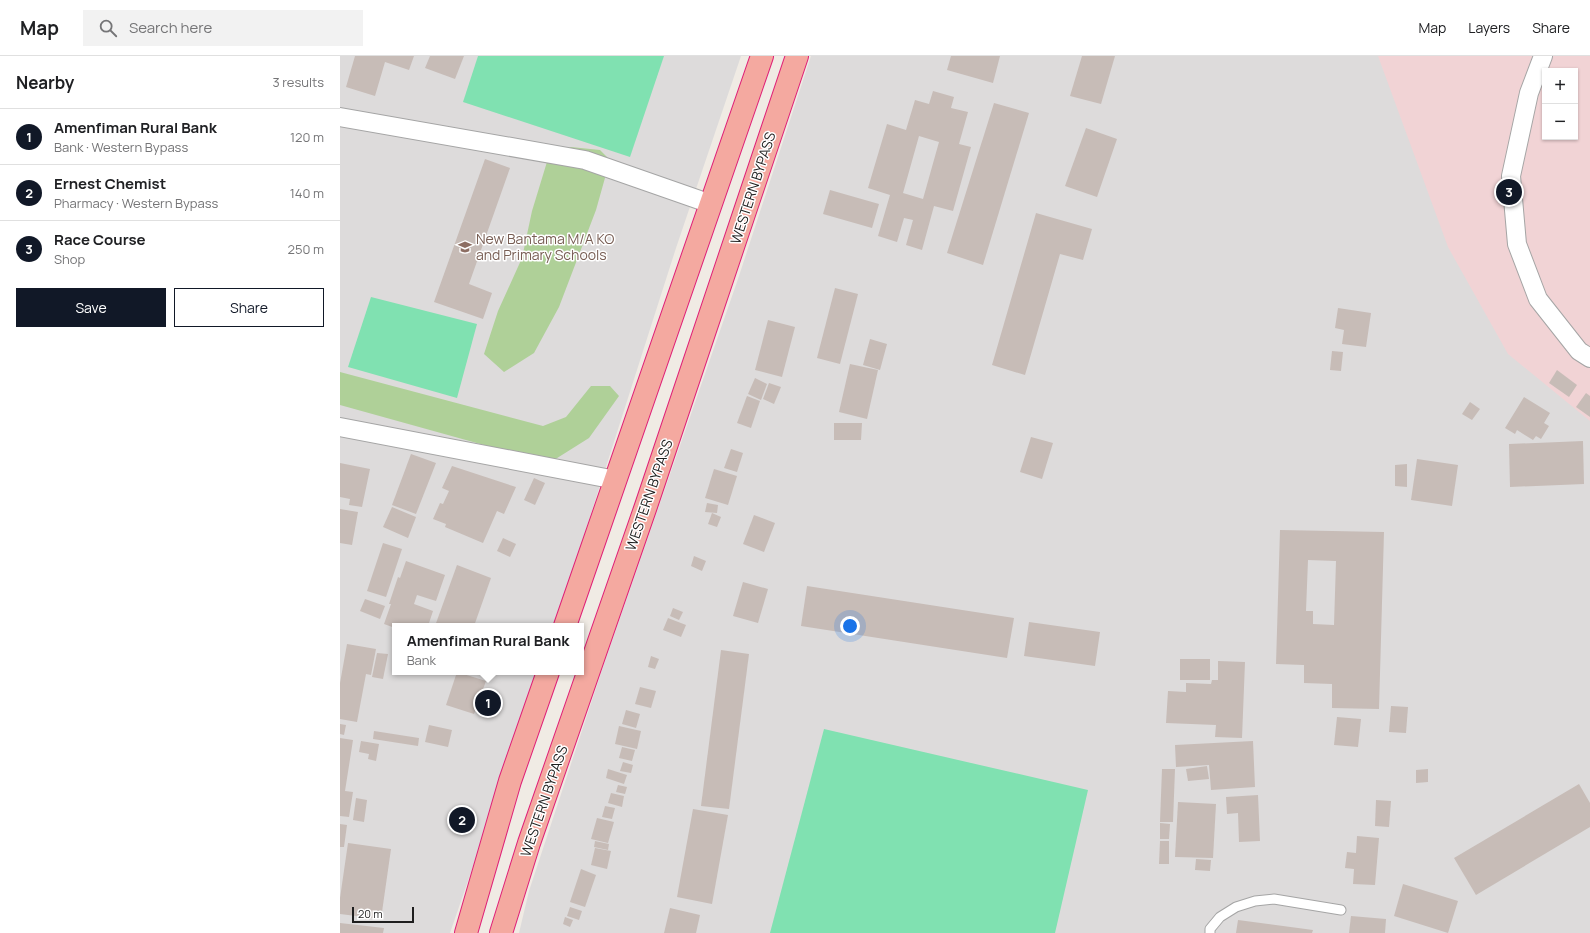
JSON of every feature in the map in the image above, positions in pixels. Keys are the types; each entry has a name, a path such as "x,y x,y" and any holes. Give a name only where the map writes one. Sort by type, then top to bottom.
{"highway":[{"path":"566,623 762,56"},
{"name":"WESTERN BYPASS","path":"501,933 529,842 648,498 797,56"},
{"path":"466,933 510,781 547,675"}],"street":[{"path":"1543,56 1528,93 1511,176 1517,244 1538,299 1579,351 1590,358"},
{"path":"340,117 585,160 711,204"},
{"path":"340,427 616,480"}],"lane":[{"path":"1210,933 1210,929 1220,917 1236,907 1255,901 1274,899 1341,910"}],"shaded area":[{"path":"340,56 741,56 676,248 556,623 392,623 392,675 539,675 450,933 340,933"},
{"path":"811,56 1590,56 1590,933 519,933 529,891 604,664 738,279"},
{"path":"1378,56 1590,56 1590,421 1508,354 1448,247"}],"green space":[{"path":"478,56 664,56 630,157 463,102"},
{"path":"571,147 600,150 610,160 596,210 559,307 534,353 504,372 484,354 498,311 522,258 532,211 550,152"},
{"path":"371,297 477,324 457,398 348,367"},
{"path":"340,372 543,426 566,417 591,386 610,386 619,396 589,438 554,460 513,453 340,405"},
{"path":"824,729 1088,790 1055,933 770,933"}],"building":[{"path":"355,56 414,56 409,70 385,62 375,96 346,87"},
{"path":"430,56 464,56 455,79 425,68"},
{"path":"951,56 1000,56 993,83 947,70"},
{"path":"1082,56 1115,56 1101,104 1070,96"},
{"path":"933,91 954,97 951,108 968,112 959,144 971,147 953,211 934,206 922,250 906,245 913,220 904,218 897,242 878,236 890,195 868,188 887,124 906,130 915,100 929,104","holes":["919,136 939,142 923,199 903,193"]},
{"path":"994,103 1029,113 983,265 947,253"},
{"path":"1086,128 1117,139 1097,197 1065,186"},
{"path":"485,159 510,168 469,284 492,293 483,319 434,302"},
{"path":"830,190 879,204 872,228 823,214"},
{"path":"1036,213 1092,229 1083,260 1060,254 1025,375 992,365"},
{"path":"835,288 858,294 840,364 817,358"},
{"path":"1338,308 1371,313 1366,347 1342,344 1344,330 1335,328"},
{"path":"768,320 795,327 782,377 755,370"},
{"path":"870,339 887,344 880,370 863,365"},
{"path":"1332,351 1343,352 1341,371 1330,370"},
{"path":"850,364 878,370 867,419 839,412"},
{"path":"1557,370 1577,385 1569,397 1549,383"},
{"path":"755,378 767,384 761,400 748,394"},
{"path":"769,383 781,387 774,404 763,399"},
{"path":"1586,393 1590,396 1590,417 1576,407"},
{"path":"747,396 760,401 751,428 737,423"},
{"path":"1524,397 1550,413 1544,423 1549,426 1541,439 1536,436 1533,440 1517,430 1515,434 1505,428"},
{"path":"1470,402 1480,409 1472,420 1462,414"},
{"path":"834,423 862,423 861,440 834,440"},
{"path":"1031,437 1053,443 1042,479 1020,472"},
{"path":"1583,441 1584,484 1510,487 1509,444"},
{"path":"731,449 743,453 737,472 724,468"},
{"path":"411,454 436,463 416,514 392,505"},
{"path":"1417,459 1458,465 1452,506 1411,500"},
{"path":"340,463 370,469 362,507 349,505 350,499 340,497"},
{"path":"1407,464 1407,487 1395,486 1395,465"},
{"path":"452,466 516,487 504,514 497,511 483,543 445,527 446,524 433,519 440,503 443,504 449,491 442,488"},
{"path":"714,469 737,476 728,505 705,498"},
{"path":"534,478 545,483 535,505 524,500"},
{"path":"707,503 718,505 717,513 705,512"},
{"path":"392,507 416,517 408,538 383,527"},
{"path":"340,509 358,512 352,545 340,543"},
{"path":"712,513 721,517 717,527 708,524"},
{"path":"754,515 775,523 764,552 743,544"},
{"path":"1280,530 1384,532 1379,709 1332,708 1332,684 1304,683 1304,665 1276,664","holes":["1308,560 1336,561 1334,625 1313,624 1313,611 1306,611"]},
{"path":"503,538 516,544 510,557 497,551"},
{"path":"383,543 402,549 386,597 367,591"},
{"path":"694,556 706,561 702,571 691,566"},
{"path":"406,561 445,575 436,601 417,595 414,604 433,611 429,623 392,623 392,627 384,624 398,577 400,578"},
{"path":"457,565 491,578 475,623 436,623"},
{"path":"743,582 768,589 758,623 733,616"},
{"path":"807,586 1014,618 1007,658 801,626"},
{"path":"365,599 385,606 380,619 360,611"},
{"path":"673,608 683,612 679,620 670,616"},
{"path":"668,618 686,625 681,637 663,630"},
{"path":"1029,622 1100,632 1095,666 1024,656"},
{"path":"347,644 376,649 371,675 366,674 357,722 340,719 340,683"},
{"path":"721,650 749,654 729,809 701,806"},
{"path":"377,653 388,654 383,679 372,677"},
{"path":"651,656 659,659 655,669 648,667"},
{"path":"1180,659 1210,659 1210,680 1180,680"},
{"path":"1218,661 1245,662 1242,738 1215,737 1216,725 1166,723 1168,691 1186,692 1186,683 1211,684 1212,680 1218,680"},
{"path":"456,675 467,675 486,681 474,714 446,705"},
{"path":"640,687 656,691 651,708 635,704"},
{"path":"1391,706 1408,707 1406,733 1389,732"},
{"path":"626,710 640,714 636,728 622,724"},
{"path":"1337,717 1361,719 1358,747 1334,745"},
{"path":"340,724 346,725 344,735 340,734"},
{"path":"429,725 452,730 448,747 425,742"},
{"path":"619,726 641,731 637,749 615,744"},
{"path":"374,731 419,738 418,746 373,739"},
{"path":"340,738 353,740 345,791 353,792 349,817 340,816"},
{"path":"361,741 379,744 376,761 368,759 369,754 359,752"},
{"path":"1253,741 1255,787 1211,790 1209,765 1176,767 1175,745"},
{"path":"622,747 635,750 632,761 619,758"},
{"path":"623,762 633,765 631,773 620,771"},
{"path":"1207,766 1209,779 1188,781 1186,769"},
{"path":"608,769 627,775 624,784 606,778"},
{"path":"1162,769 1175,769 1173,822 1160,822"},
{"path":"1428,769 1428,782 1416,783 1416,770"},
{"path":"1579,784 1590,803 1590,827 1476,895 1454,858"},
{"path":"618,785 627,787 625,794 616,792"},
{"path":"611,793 624,796 622,807 608,803"},
{"path":"1258,795 1260,841 1239,842 1238,813 1227,814 1226,797"},
{"path":"356,798 367,800 364,822 353,820"},
{"path":"1376,800 1391,801 1389,827 1375,826"},
{"path":"1178,802 1216,804 1213,858 1175,857"},
{"path":"605,806 615,808 612,819 602,817"},
{"path":"693,809 728,815 712,904 677,897"},
{"path":"597,818 614,822 608,843 591,839"},
{"path":"1160,823 1170,824 1169,839 1160,839"},
{"path":"340,824 347,825 344,847 340,847"},
{"path":"1357,836 1379,838 1375,885 1353,884 1354,869 1345,868 1347,852 1356,853"},
{"path":"595,841 609,844 608,850 594,847"},
{"path":"1160,841 1169,841 1169,864 1159,864"},
{"path":"348,843 391,849 381,919 340,914 340,898"},
{"path":"595,848 611,851 607,869 591,865"},
{"path":"1196,859 1211,860 1210,871 1195,870"},
{"path":"581,869 596,875 585,907 570,902"},
{"path":"1403,884 1458,901 1448,933 1394,916"},
{"path":"570,907 582,911 579,920 567,916"},
{"path":"670,908 700,915 696,933 664,933"},
{"path":"1351,916 1386,919 1385,933 1349,933"},
{"path":"565,917 573,920 570,927 563,924"},
{"path":"1238,920 1313,930 1312,933 1236,933"},
{"path":"340,923 384,928 383,933 340,933"}],"place":[{"name":"Race Course","path":"1509,192"},
{"name":"New Bantama M/A KO and Primary Schools","path":"465,247"},
{"name":"Amenfiman Rural Bank","path":"488,703"},
{"name":"Ernest Chemist","path":"462,820"}]}
